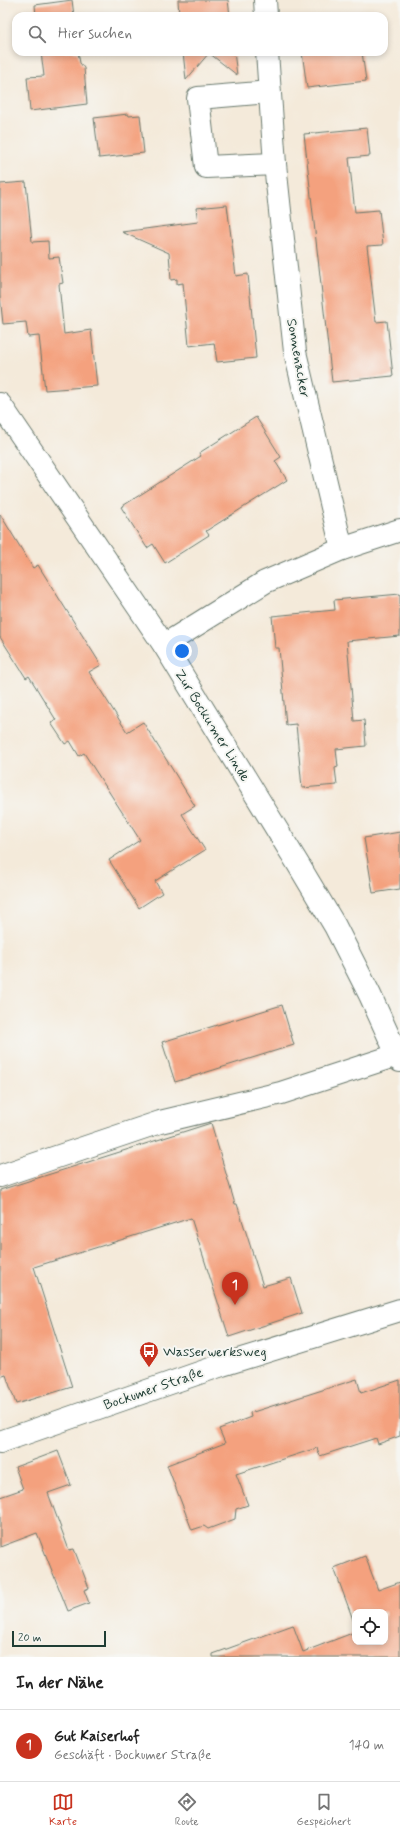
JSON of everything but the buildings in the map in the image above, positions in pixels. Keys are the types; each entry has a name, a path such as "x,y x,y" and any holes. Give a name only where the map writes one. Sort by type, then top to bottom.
{"street":[{"path":"265,0 266,12"},
{"name":"Sonnenacker","path":"267,56 275,164 295,352 342,549"},
{"path":"269,92 198,98 206,168 275,164"},
{"name":"Zur Bockumer Linde","path":"0,404 164,646 335,926 370,995 399,1058"},
{"path":"164,646 265,582 342,549 400,530"},
{"path":"0,1176 160,1122 281,1094 399,1058"},
{"name":"Bockumer Straße","path":"0,1442 222,1365 400,1310"}],"place":[{"name":"Gut Kaiserhof","path":"235,1305"},
{"name":"Wasserwerksweg","path":"149,1368"}]}
